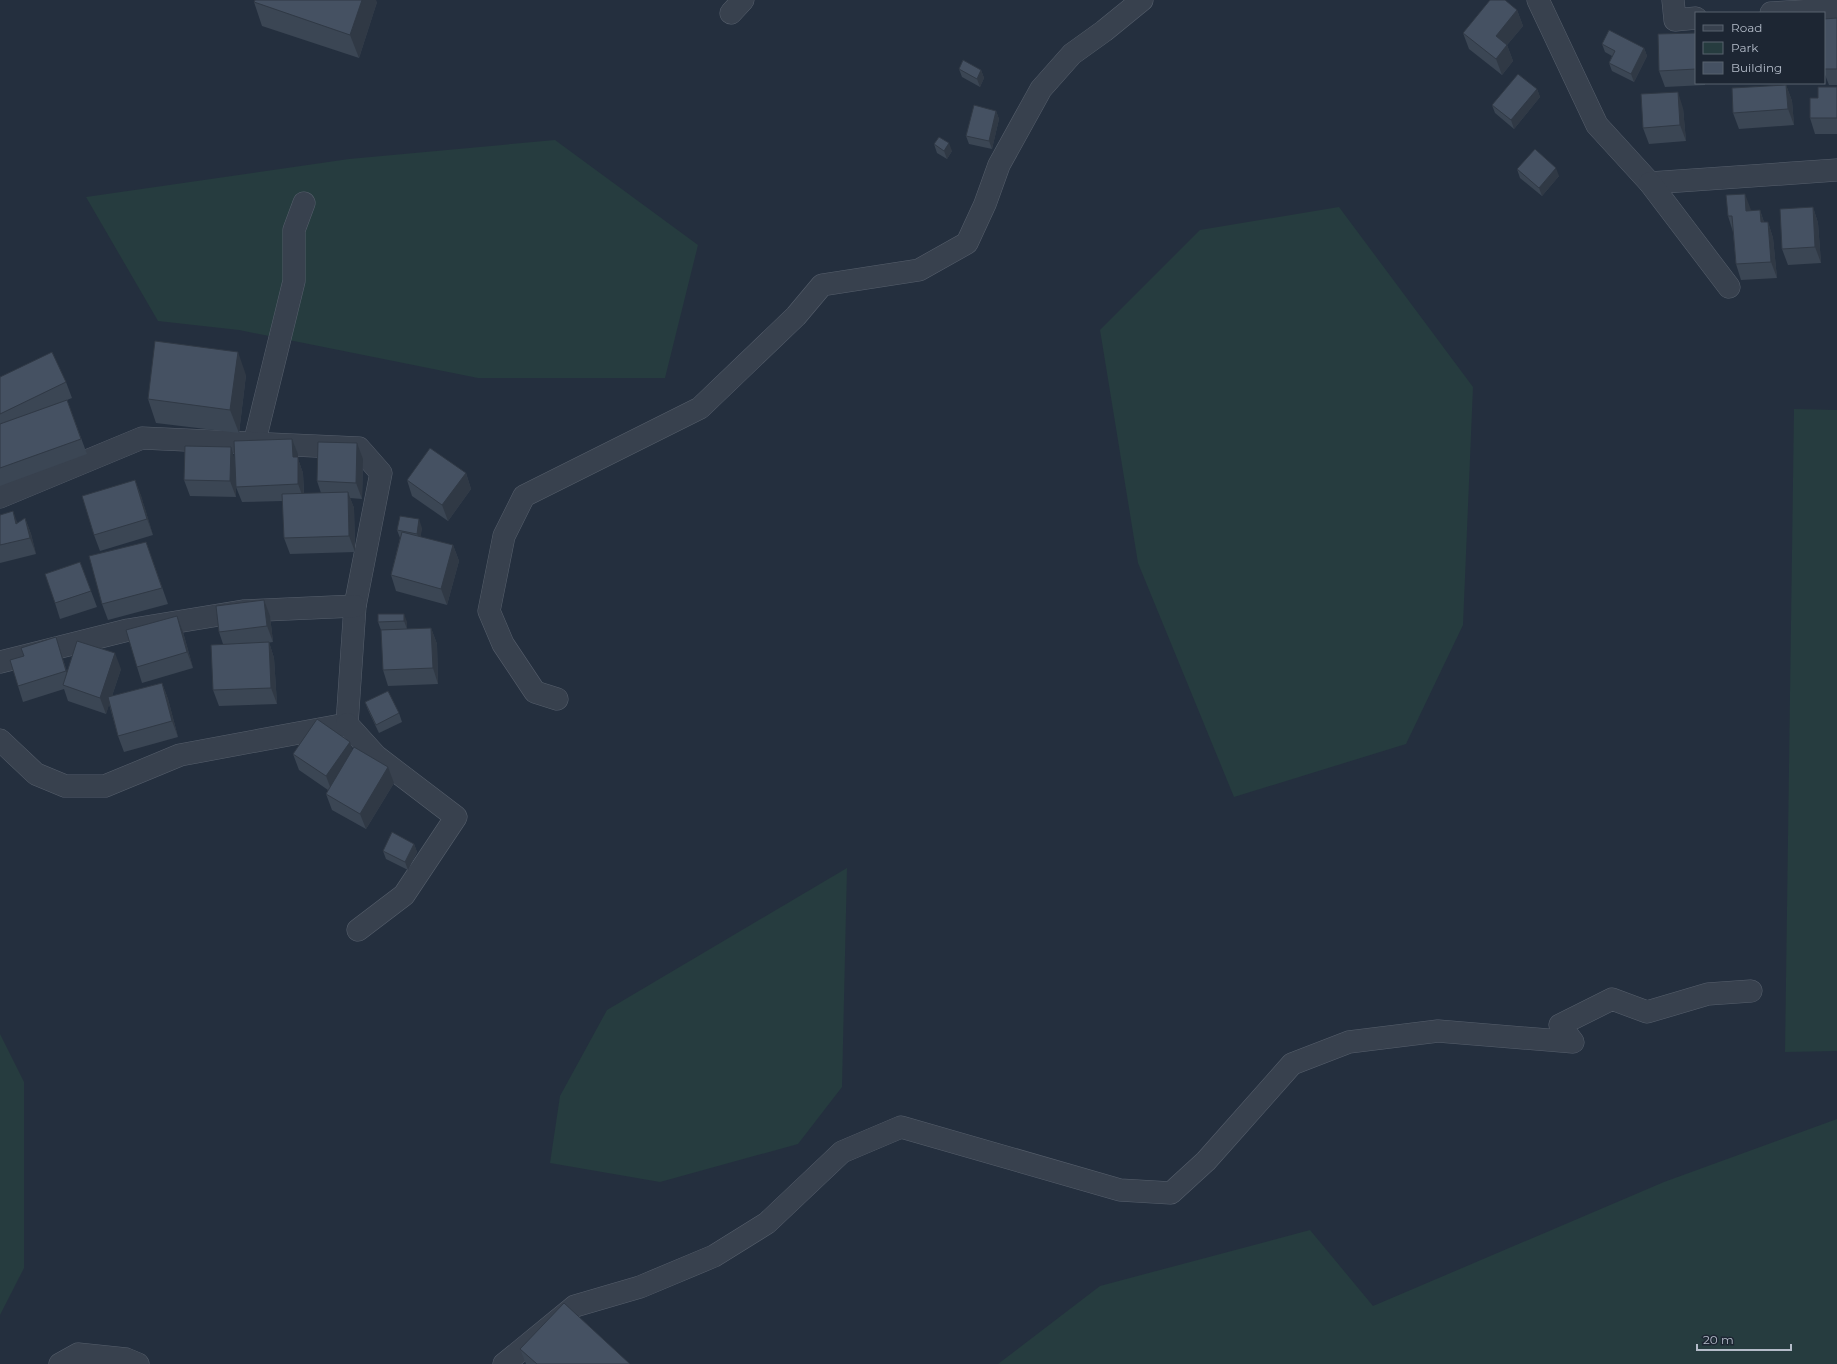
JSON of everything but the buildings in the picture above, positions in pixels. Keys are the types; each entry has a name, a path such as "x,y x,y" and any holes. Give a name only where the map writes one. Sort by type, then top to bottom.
{"street":[{"path":"557,699 535,692 502,644 489,612 504,536 524,496 700,408 796,316 822,285 919,270 967,243 985,204 998,164 1041,89 1072,54 1104,31 1142,0"},
{"path":"1538,0 1597,125 1650,183 1729,286"},
{"path":"1673,0 1674,20 1695,18"},
{"path":"1784,12 1837,8"},
{"path":"1650,183 1837,170"},
{"path":"254,444 294,281 294,230 304,203"},
{"path":"0,497 142,438 359,448 381,473 355,606 347,724 376,756 456,817 404,895 358,930"},
{"path":"0,662 128,630 236,612 355,606"},
{"path":"0,740 36,774 65,786 105,786 180,755 347,724"},
{"path":"504,1364 575,1306 640,1287 714,1256 767,1223 842,1152 901,1127 1120,1190 1170,1192 1206,1161 1292,1064 1349,1042 1438,1031 1573,1042 1560,1025 1612,999 1647,1012 1708,994 1751,991"},
{"path":"60,1364 78,1354 126,1359 138,1364"}],"green space":[{"path":"555,140 698,245 665,378 478,378 239,330 158,321 86,197 349,159"},
{"path":"1339,207 1473,387 1463,625 1406,744 1234,797 1138,563 1100,330 1200,230"},
{"path":"1794,409 1837,410 1837,1051 1785,1052"},
{"path":"847,868 842,1087 798,1144 660,1182 550,1163 560,1096 607,1010"},
{"path":"0,1034 24,1082 24,1268 0,1315"},
{"path":"1837,1119 1837,1364 998,1364 1100,1286 1310,1230 1373,1306 1664,1182"}]}
